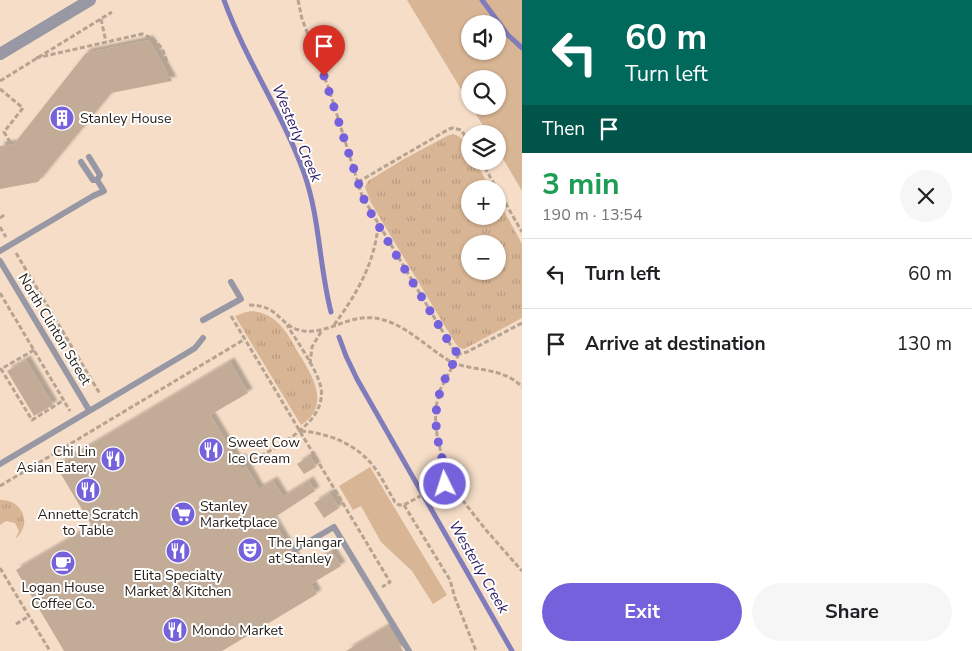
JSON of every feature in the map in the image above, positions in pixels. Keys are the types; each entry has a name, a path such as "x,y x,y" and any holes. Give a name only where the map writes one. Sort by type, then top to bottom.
{"street":[{"path":"0,54 90,0"}],"lane":[{"path":"89,157 100,175 97,180"},
{"path":"0,251 93,196 104,192 97,180 93,180 81,162"},
{"name":"North Clinton Street","path":"0,261 89,410"},
{"path":"203,320 241,298 231,282"},
{"path":"0,464 195,348 203,338"},
{"path":"296,549 334,527 409,651"}],"path":[{"path":"298,0 302,19 329,89 366,205 453,349 459,354"},
{"path":"0,81 112,12"},
{"path":"101,19 106,42"},
{"path":"36,58 142,34 154,38 158,42 164,53 170,80"},
{"path":"0,89 22,108 4,132 10,142"},
{"path":"358,182 448,129 461,130"},
{"path":"506,205 522,232"},
{"path":"333,326 364,278 374,253 378,225"},
{"path":"0,227 114,418"},
{"path":"0,293 85,435"},
{"path":"241,467 300,431 313,418 321,401 320,382 282,318 268,308 256,305 243,306"},
{"path":"229,312 390,582 373,592"},
{"path":"287,325 305,331 322,330 362,318 387,320 453,363 477,370 502,374 516,381 522,387"},
{"path":"522,323 468,352 459,354 440,390 435,411 440,450 449,483 486,530 522,571"},
{"path":"310,364 312,348 322,330"},
{"path":"0,486 245,339"},
{"path":"34,350 1,369 32,420 64,400"},
{"path":"300,431 326,435 357,451 371,463 395,502 399,505 404,505 435,488 449,483"},
{"path":"404,505 450,580 476,651"},
{"path":"0,568 50,651"},
{"path":"0,578 4,575"},
{"path":"16,624 29,616"}],"green space":[{"path":"407,0 522,0 522,191 506,164 506,125 483,125 476,115 506,115 506,70 461,70 461,89"},
{"path":"453,134 461,138 461,170 480,170 486,180 461,180 461,225 506,225 506,215 522,244 522,318 464,349 455,343 371,203 365,187 368,181 447,136"},
{"path":"253,311 269,316 281,326 291,339 314,381 317,400 315,409 310,417 301,425 235,316"},
{"path":"370,467 447,595 433,604 412,571 381,542 361,506 353,510 339,486"},
{"path":"0,500 15,504 23,514 23,527 15,539 19,531 15,523 6,521 0,525"}],"building":[{"name":"Stanley House","path":"149,40 172,81 111,93 38,182 0,189 0,146 14,144 86,53"},
{"path":"26,360 53,405 34,416 7,371"},
{"name":"Stanley Marketplace","path":"230,362 248,393 210,415 237,460 241,458 259,489 273,481 283,497 309,481 315,491 272,519 302,569 332,552 341,566 311,584 317,594 222,651 64,651 16,570 92,526 56,466"},
{"path":"310,456 316,467 304,474 297,464"},
{"path":"330,493 339,508 324,518 314,503"},
{"path":"388,626 403,651 346,651"}],"waterway":[{"name":"Westerly Creek","path":"224,0 242,44 286,129 304,173 313,207 331,312"},
{"path":"482,0 508,35 522,48"},
{"name":"Westerly Creek","path":"339,337 357,379 512,651"}],"place":[{"name":"Stanley House","path":"62,118"},
{"name":"Sweet Cow Ice Cream","path":"211,450"},
{"name":"Chi Lin Asian Eatery","path":"113,459"},
{"name":"Annette Scratch to Table","path":"88,490"},
{"name":"Stanley Marketplace","path":"183,514"},
{"name":"The Hangar at Stanley","path":"250,550"},
{"name":"Elita Specialty Market & Kitchen","path":"178,551"},
{"name":"Logan House Coffee Co.","path":"63,563"},
{"name":"Mondo Market","path":"175,630"}],"route":[{"path":"324,76 366,205 453,349 459,354 440,390 435,411 440,450 449,483 445,484"}]}
